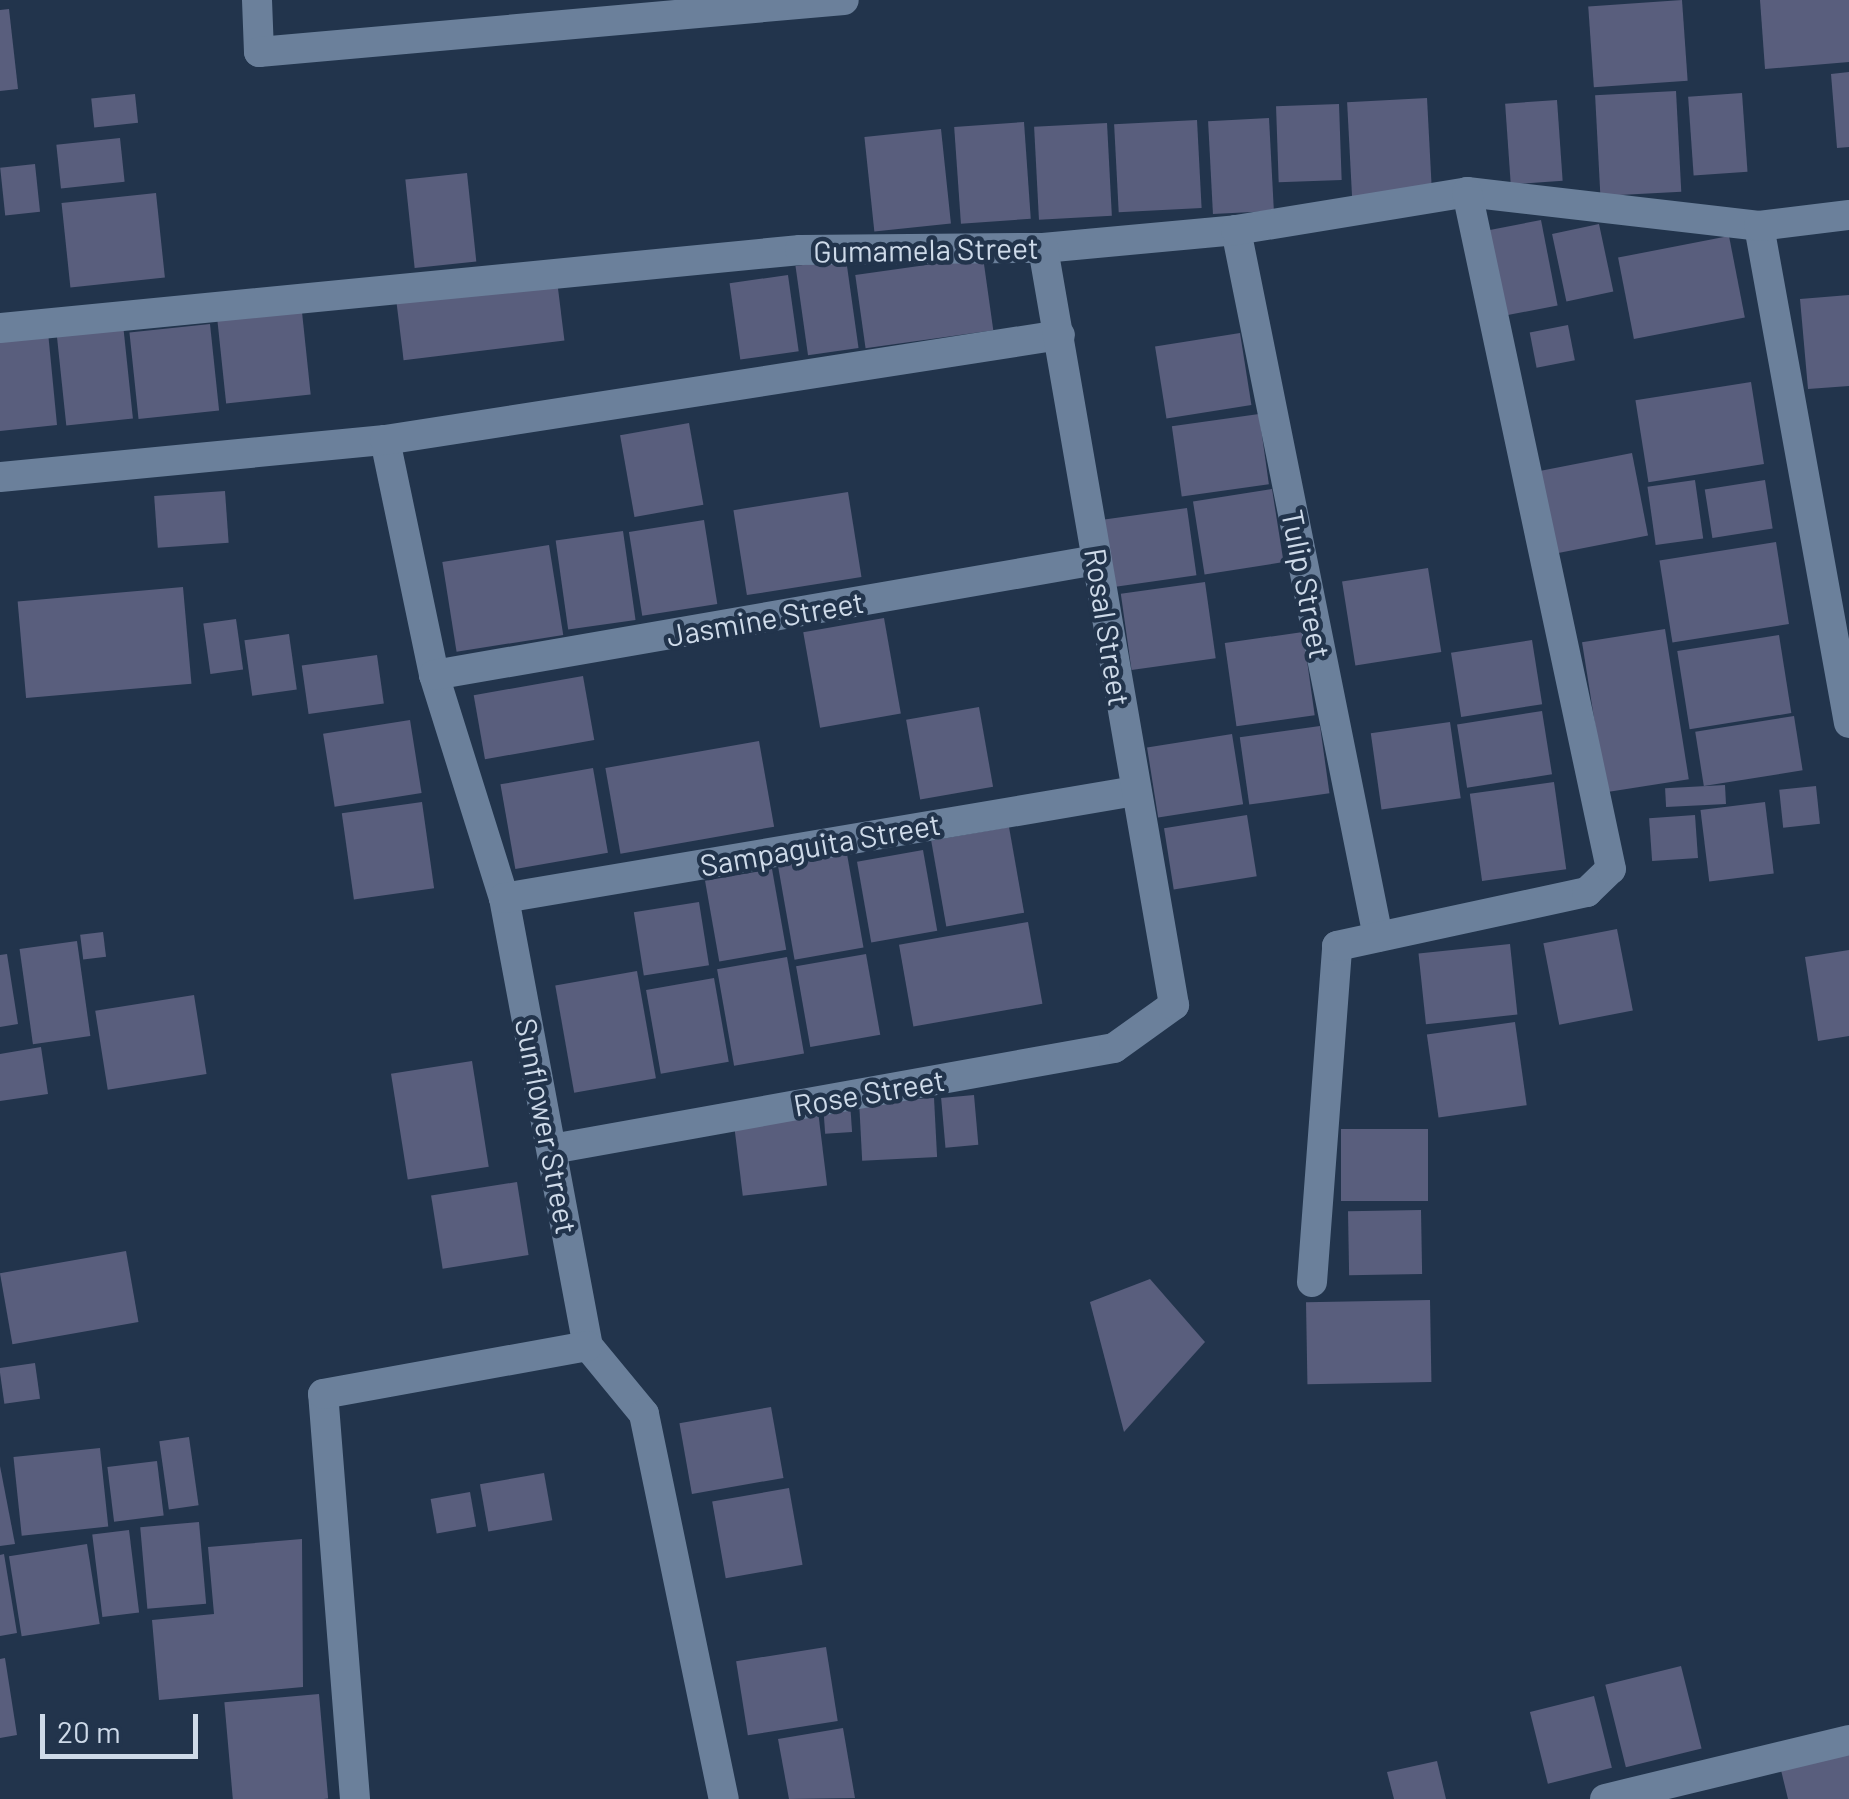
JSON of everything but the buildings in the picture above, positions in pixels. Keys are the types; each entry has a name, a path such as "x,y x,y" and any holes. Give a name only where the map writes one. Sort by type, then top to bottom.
{"street":[{"path":"257,0 259,52 844,0"},
{"path":"1312,1282 1336,946 1587,892 1611,869 1467,192"},
{"name":"Gumamela Street","path":"0,328 800,250 1043,248 1236,230 1467,192 1759,226 1849,215"},
{"path":"1759,226 1849,723"},
{"name":"Tulip Street","path":"1236,230 1378,937"},
{"name":"Rosal Street","path":"1043,248 1174,1005"},
{"path":"0,476 384,440 1060,336"},
{"name":"Sunflower Street","path":"384,440 434,675 504,898 588,1346 644,1414 724,1799"},
{"name":"Jasmine Street","path":"434,675 1096,560"},
{"name":"Sampaguita Street","path":"504,898 1135,791"},
{"name":"Rose Street","path":"552,1149 1114,1048 1174,1005"},
{"path":"355,1799 323,1394 588,1346"},
{"path":"1605,1799 1849,1740"}]}
